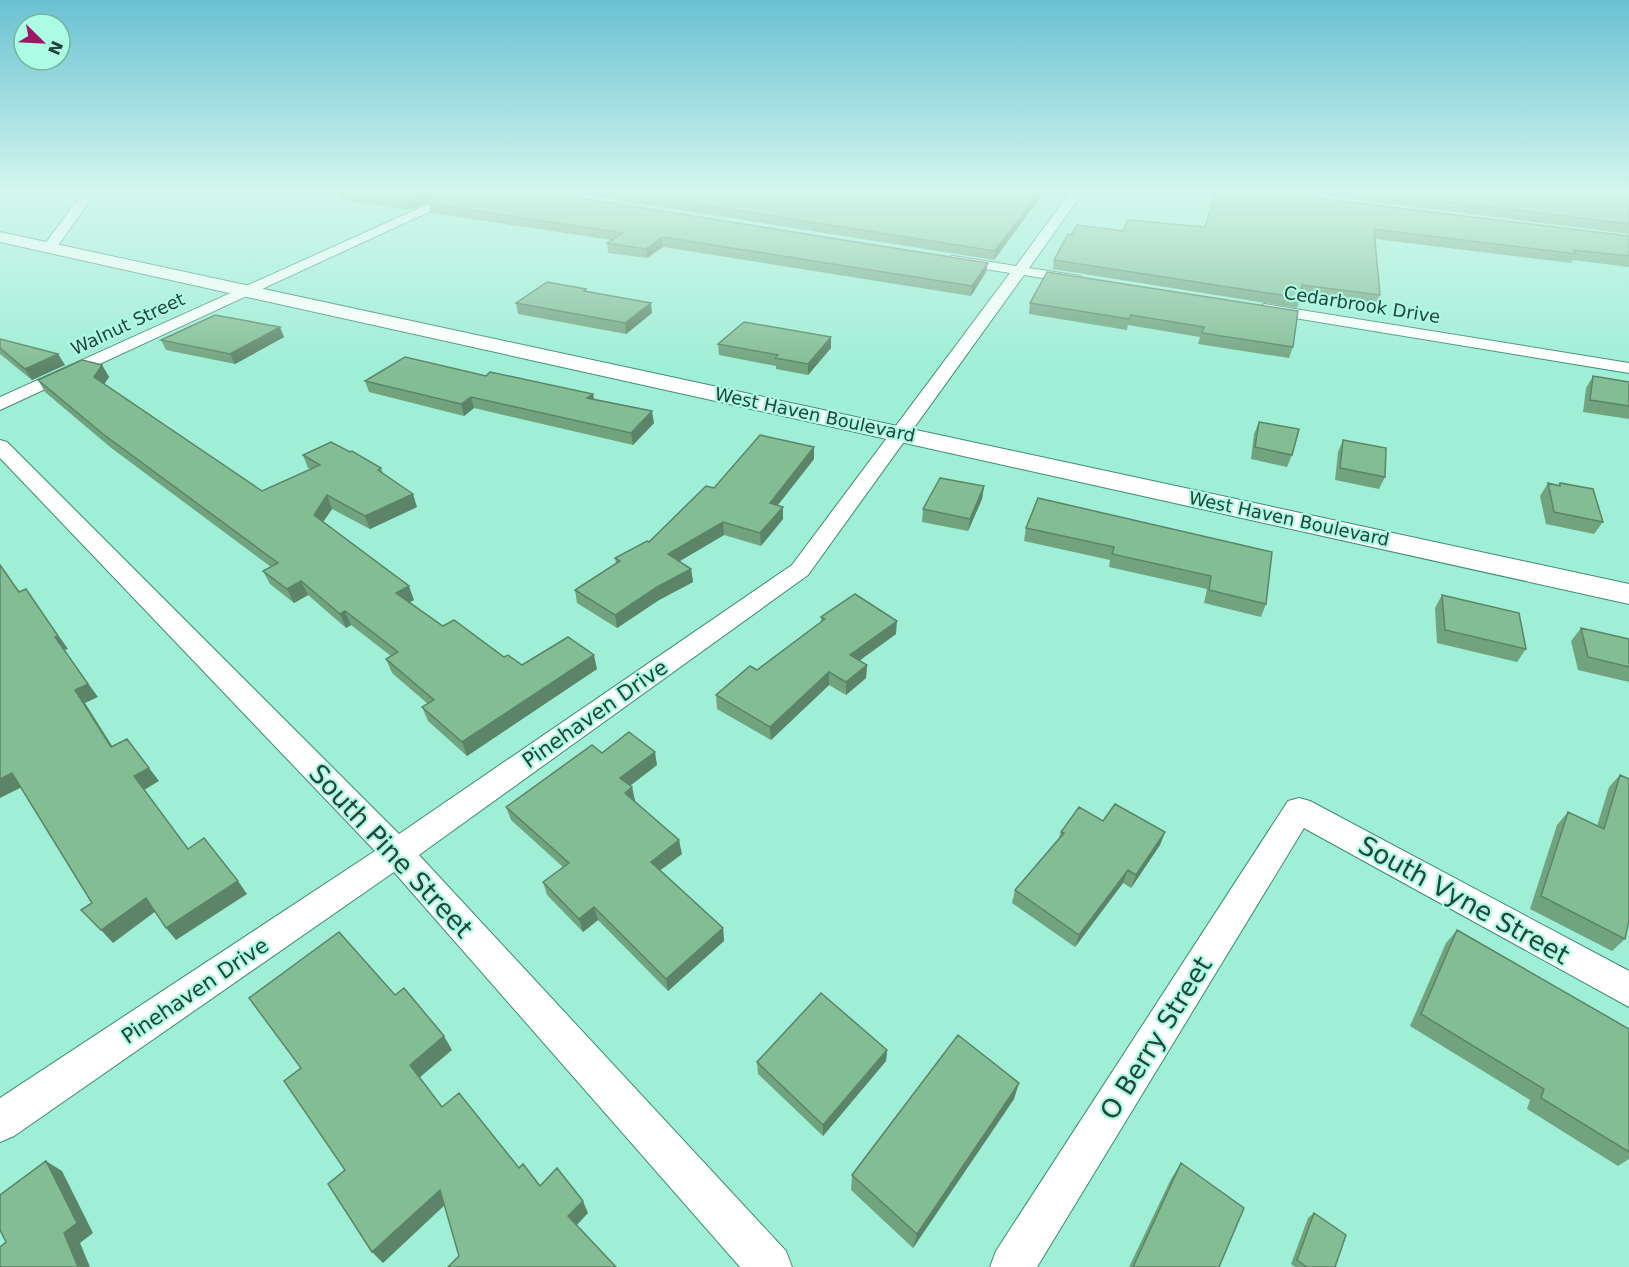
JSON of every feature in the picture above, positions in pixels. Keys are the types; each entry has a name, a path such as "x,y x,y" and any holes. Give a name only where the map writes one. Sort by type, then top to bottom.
{"street":[{"name":"West Haven Boulevard","path":"60,250 1629,594"},
{"name":"Walnut Street","path":"0,404 337,250"},
{"name":"Pinehaven Drive","path":"0,1122 397,853 800,570 1035,250"},
{"path":"940,258 1091,282"},
{"name":"Cedarbrook Drive","path":"1243,306 1629,368"},
{"name":"South Pine Street","path":"0,446 397,853 770,1267"},
{"name":"South Vyne Street","path":"1299,810 1629,990"},
{"name":"O Berry Street","path":"1012,1267 1299,810"}],"building":[{"path":"745,250 907,250 988,263 972,286"},
{"path":"1059,250 1376,250 1380,295 1302,285 1300,298 1054,260"},
{"path":"1545,250 1573,250 1576,254"},
{"path":"1574,250 1629,250 1629,256"},
{"path":"1047,272 1298,311 1293,347 1202,333 1204,327 1131,315 1129,319 1030,303"},
{"path":"547,282 651,303 625,323 516,303"},
{"path":"215,315 280,327 230,354 161,340"},
{"path":"744,322 831,337 808,364 775,358 778,355 718,344"},
{"path":"0,339 58,354 25,369 0,348"},
{"path":"405,357 486,376 490,372 593,394 587,398 652,411 631,433 471,397 461,404 365,381"},
{"path":"82,360 102,365 94,377 262,491 320,465 303,455 331,442 352,451 381,468 378,470 413,494 365,516 327,495 314,515 409,586 396,593 443,626 454,620 504,657 508,655 522,665 568,637 594,655 462,742 422,707 434,700 386,659 398,652 345,611 340,614 301,581 287,589 263,571 278,563 103,434 38,380"},
{"path":"1593,376 1629,382 1629,406 1590,400"},
{"path":"1259,422 1299,429 1292,455 1255,447"},
{"path":"760,435 814,447 770,503 783,507 760,533 723,522 668,554 691,569 657,587 615,615 575,590 620,561 615,558 649,542 706,486 714,488"},
{"path":"1343,440 1386,448 1385,477 1340,468"},
{"path":"940,478 984,486 970,519 923,509"},
{"path":"1548,483 1593,489 1603,522 1554,512"},
{"path":"1038,498 1272,552 1266,604 1209,590 1211,576 1112,554 1114,547 1026,528"},
{"path":"0,565 19,592 26,589 58,636 55,637 88,684 75,690 111,747 127,739 149,768 134,776 188,849 204,838 238,881 166,928 146,898 101,930 81,910 92,903 12,773 0,779"},
{"path":"855,594 897,621 850,655 867,665 846,682 829,672 770,727 716,695 750,666 757,670 825,619 821,617"},
{"path":"1442,595 1519,613 1526,649 1445,630"},
{"path":"1581,628 1629,639 1629,667 1588,657"},
{"path":"629,732 655,752 620,778 632,787 625,793 679,840 651,862 723,928 666,979 594,907 579,919 543,882 569,863 506,807 592,745 602,753"},
{"path":"1620,775 1629,779 1629,920 1625,939 1541,896 1568,812 1604,829"},
{"path":"1115,804 1165,832 1136,875 1128,870 1079,935 1015,890 1064,833 1061,832 1079,807 1103,821"},
{"path":"1457,930 1629,1029 1629,1152 1541,1098 1544,1089 1421,1014"},
{"path":"339,932 395,995 404,988 444,1036 410,1065 442,1107 459,1093 519,1168 523,1164 540,1186 557,1168 583,1201 568,1216 616,1267 448,1267 459,1256 440,1190 372,1252 328,1184 345,1170 284,1081 301,1068 249,998"},
{"path":"821,993 887,1050 823,1125 757,1062"},
{"path":"958,1035 1019,1083 917,1234 852,1175"},
{"path":"46,1161 77,1223 64,1233 78,1267 0,1267 0,1247 6,1242 0,1230 0,1195"},
{"path":"1181,1163 1244,1208 1219,1267 1133,1267"},
{"path":"1314,1213 1346,1235 1335,1267 1307,1267 1297,1260"}]}
